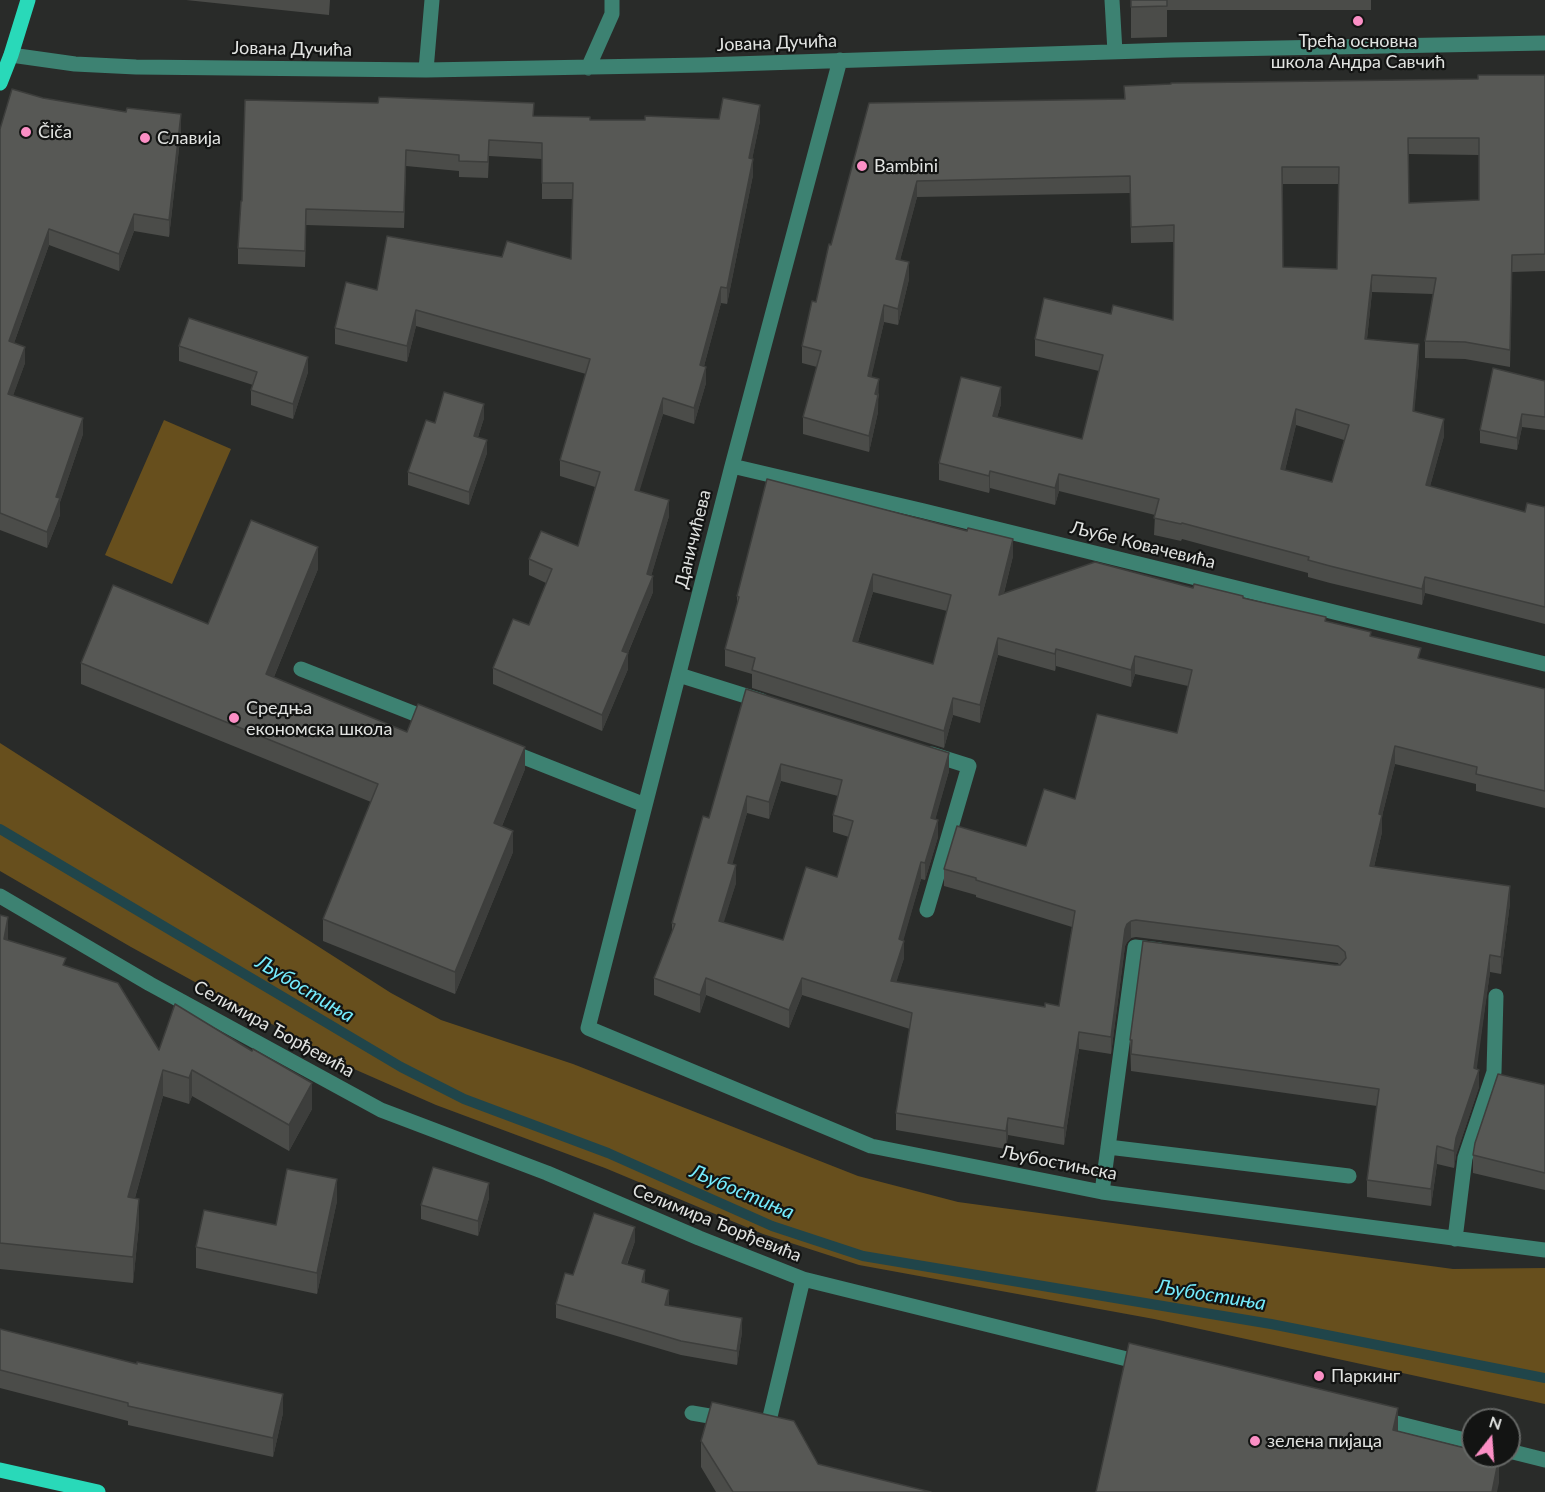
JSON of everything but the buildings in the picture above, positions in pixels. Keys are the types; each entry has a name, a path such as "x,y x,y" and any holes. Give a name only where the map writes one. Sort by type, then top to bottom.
{"main road":[{"path":"0,84 28,0"},
{"path":"0,1470 98,1492"}],"street":[{"path":"426,70 432,0"},
{"path":"588,68 612,14 612,0"},
{"path":"1112,0 1115,52"},
{"name":"Јована Дучића","path":"11,55 75,64 136,67 426,70 588,68 1184,49 1545,43"},
{"name":"Даничићева","path":"588,1028 732,466 840,60"},
{"name":"Љубе Ковачевића","path":"732,466 1545,664"},
{"path":"301,669 446,726"},
{"path":"679,675 779,706"},
{"path":"490,744 645,805"},
{"path":"914,748 969,766 927,910"},
{"name":"Селимира Ђорђевића","path":"0,896 150,984 381,1110 547,1173 803,1280 1161,1367"},
{"path":"1102,1192 1135,947 1170,952"},
{"path":"1455,1239 1465,1158 1494,1072 1496,996"},
{"name":"Љубостињска","path":"588,1028 871,1146 1102,1192 1545,1250"},
{"path":"1108,1147 1349,1176"},
{"path":"692,1413 768,1425 803,1280"},
{"path":"1367,1416 1461,1439"},
{"path":"1521,1454 1545,1460"}],"shaded area":[{"path":"164,420 231,449 172,584 105,555"},
{"path":"0,743 391,993 441,1020 573,1064 858,1176 958,1202 1453,1269 1545,1268 1545,1404 1154,1319 859,1265 763,1234 605,1168 436,1105 354,1069 131,947 0,871"}],"waterway":[{"name":"Љубостиња","path":"0,829 401,1067 464,1099 608,1153 772,1226 863,1256 1271,1324 1545,1378"}],"place":[{"name":"Трећа основна школа Андра Савчић","path":"1358,21"},
{"name":"Čiča","path":"26,132"},
{"name":"Славија","path":"145,138"},
{"name":"Bambini","path":"862,166"},
{"name":"Средња економска школа","path":"234,718"},
{"name":"Паркинг","path":"1319,1376"},
{"name":"зелена пијаца","path":"1255,1441"}]}
